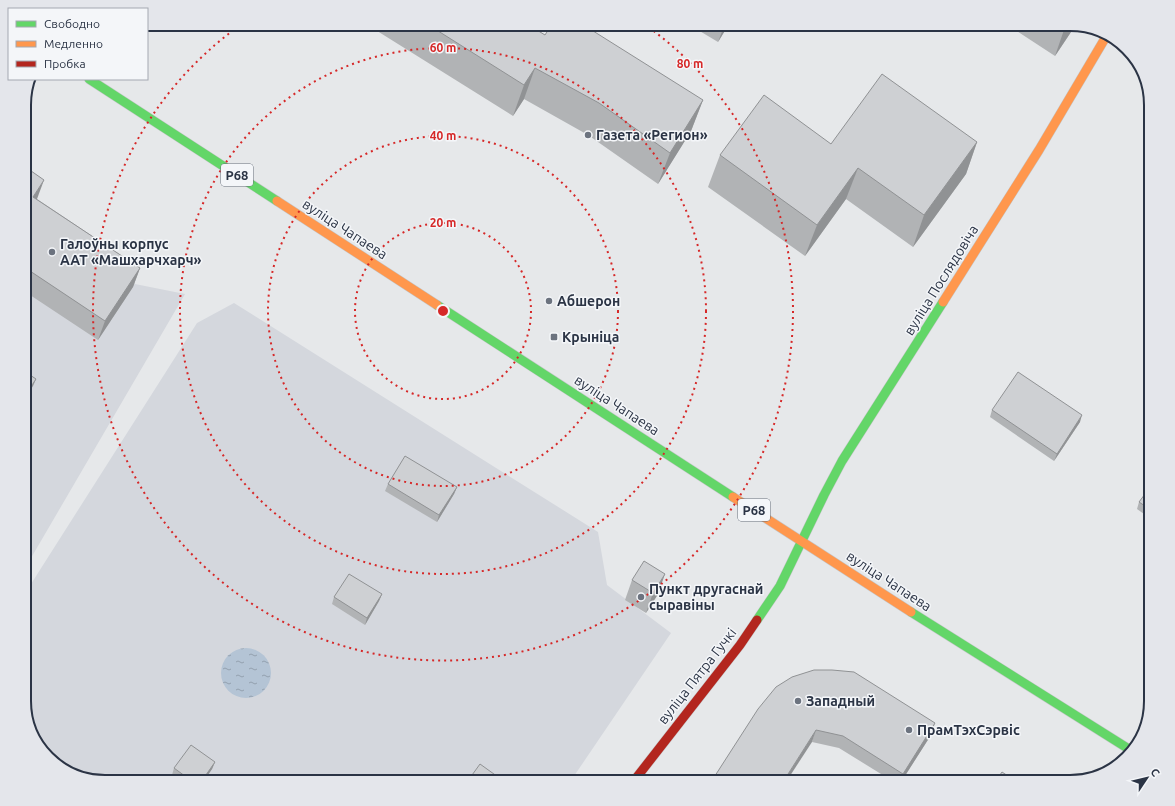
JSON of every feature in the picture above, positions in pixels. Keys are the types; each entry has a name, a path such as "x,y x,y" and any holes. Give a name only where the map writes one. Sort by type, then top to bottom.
{"main road":[{"name":"вуліца Послядовіча","path":"802,541 842,461 1039,150 1104,40"},
{"name":"вуліца Чапаева","path":"91,80 860,580 1127,748"},
{"name":"вуліца Пятра Гучкі","path":"638,775 740,645 780,586 802,541"}],"shaded area":[{"path":"31,217 135,284 185,294 31,558"},
{"path":"234,303 598,532 607,585 671,633 575,775 105,775 86,772 72,767 56,757 46,746 35,725 31,705 31,584 197,323"}],"water":[{"path":"246,648 256,650 264,655 269,663 271,673 269,683 264,691 256,696 246,698 236,696 228,691 223,683 221,673 223,663 228,655 236,650"}],"building":[{"path":"438,31 538,31 545,35 548,31 593,31 703,100 670,153 599,103 535,68 524,85"},
{"path":"882,74 977,142 924,215 858,168 817,225 720,155 764,95 831,144"},
{"name":"Галоўны корпус ААТ «Машхарчхарч»","path":"31,171 44,180 33,197 140,268 105,321 31,272"},
{"path":"1018,372 1082,415 1057,454 992,410"},
{"path":"31,376 36,379 31,386"},
{"path":"405,456 457,487 439,515 388,484"},
{"path":"1144,495 1144,505 1139,502"},
{"path":"644,561 665,574 653,593 632,580"},
{"path":"349,574 382,594 367,618 334,597"},
{"path":"814,670 854,672 935,723 903,774 843,736 816,730 787,775 716,775 758,709 776,687 792,677"},
{"path":"191,745 215,762 206,775 184,775 174,768"},
{"path":"480,764 495,775 472,775"}],"traffic: fast":[{"path":"91,80 277,201"},
{"path":"757,620 780,586 842,461 943,302"},
{"path":"437,305 733,497"},
{"path":"911,612 1127,748"}],"traffic: slow":[{"path":"943,302 1039,150 1104,40"},
{"path":"277,201 437,305"},
{"path":"733,497 911,612"}],"traffic: jam":[{"path":"638,775 740,645 757,620"}],"place":[{"name":"Газета «Регион»","path":"588,135"},
{"name":"Галоўны корпус ААТ «Машхарчхарч»","path":"52,252"},
{"name":"Абшерон","path":"549,301"},
{"name":"Крыніца","path":"554,337"},
{"name":"Пункт другаснай сыравіны","path":"641,597"},
{"name":"Западный","path":"798,701"},
{"name":"ПрамТэхСэрвіс","path":"909,730"}]}
